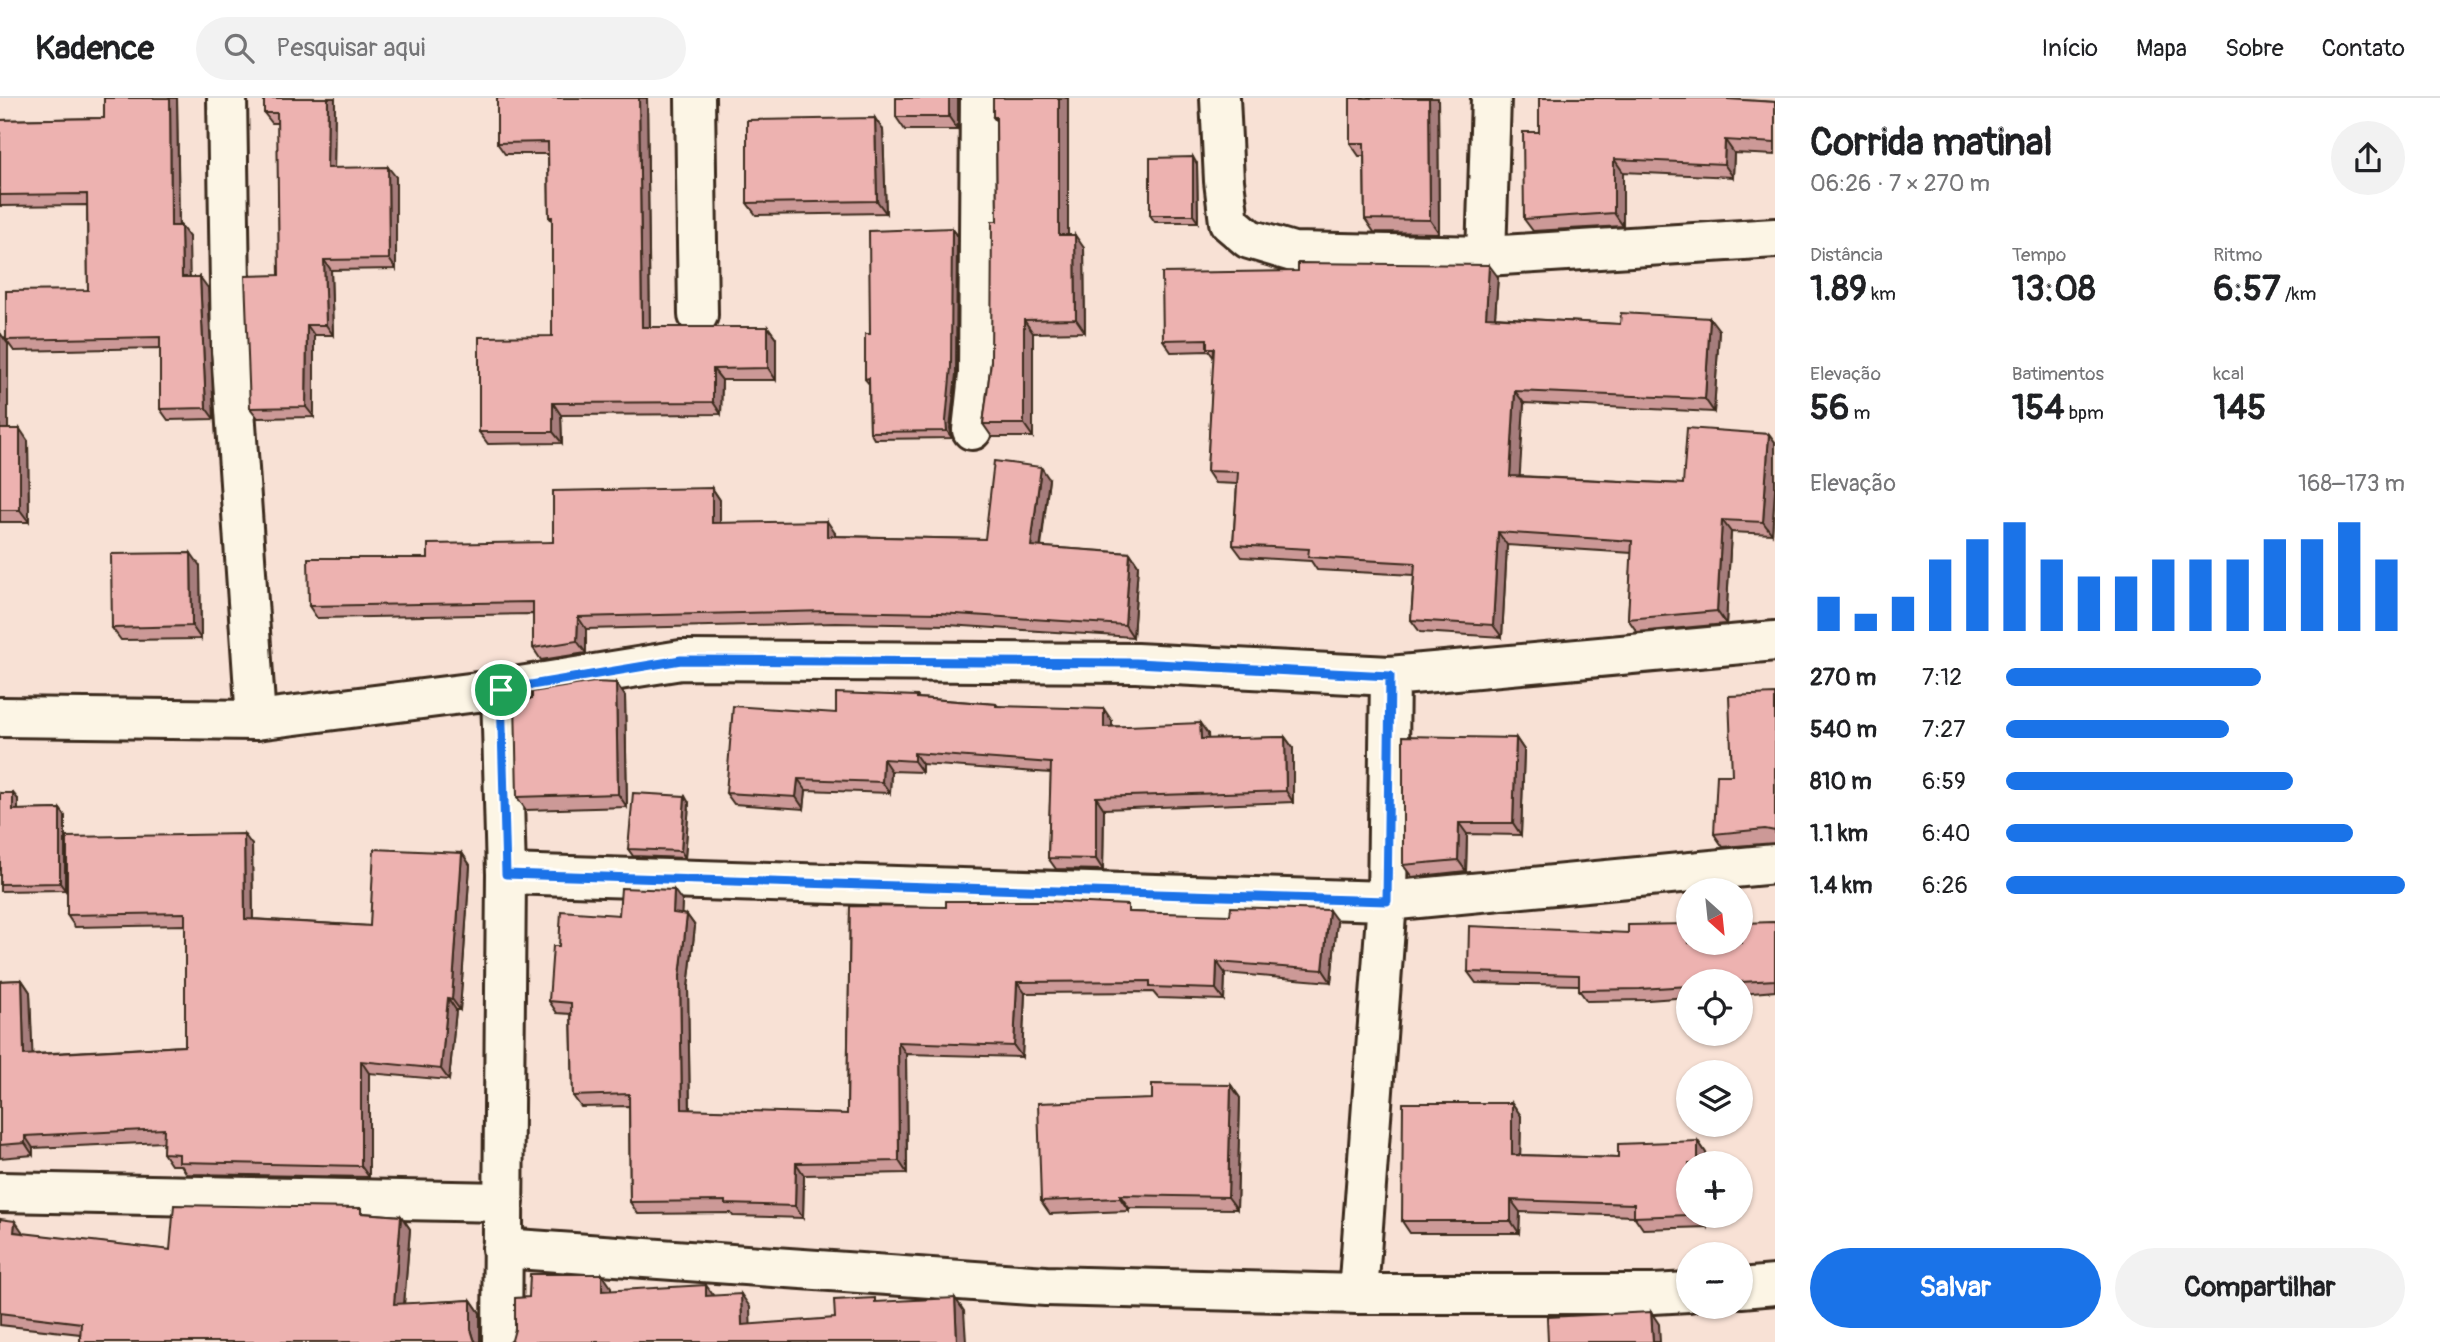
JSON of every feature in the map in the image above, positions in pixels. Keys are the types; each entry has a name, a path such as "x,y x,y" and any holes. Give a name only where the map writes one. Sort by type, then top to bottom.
{"street":[{"path":"227,98 231,350 256,720"},
{"path":"695,98 698,315"},
{"path":"972,430 978,375 979,98"},
{"path":"1220,98 1229,222 1249,239 1293,252 1486,256 1775,238"},
{"path":"1486,256 1491,98"},
{"path":"0,717 256,720 501,690 681,660 1136,663 1390,676 1775,640"},
{"path":"1358,1294 1387,901 1390,676"},
{"path":"501,690 506,874 502,1342"},
{"path":"506,874 1387,901 1775,864"},
{"path":"0,1192 503,1202"},
{"path":"502,1248 1046,1286 1358,1294 1676,1293"},
{"path":"1753,1287 1775,1285"}],"building":[{"path":"104,98 170,98 171,226 181,226 182,277 200,277 206,408 160,409 160,337 6,340 6,291 88,290 87,194 0,195 0,120 104,118"},
{"path":"264,98 328,98 327,168 388,167 389,259 324,260 326,325 307,325 306,407 250,408 245,276 279,275 277,113 264,113"},
{"path":"497,98 639,98 642,327 768,327 768,368 713,369 713,402 553,403 553,432 479,432 479,337 552,336 552,217 549,217 548,142 497,143"},
{"path":"896,98 949,98 949,117 896,117"},
{"path":"993,98 1059,98 1059,235 1075,235 1076,319 1024,320 1024,424 983,424 991,362 992,221 997,221 996,117 993,117"},
{"path":"1350,98 1429,98 1430,220 1365,219 1364,143 1350,143"},
{"path":"1539,98 1728,98 1775,102 1775,143 1725,140 1724,164 1614,159 1614,213 1524,219 1523,132 1539,132"},
{"path":"875,118 877,201 747,203 747,120"},
{"path":"1193,157 1193,215 1150,215 1150,158"},
{"path":"952,228 951,367 947,431 870,432 869,378 865,379 865,334 870,334 869,231"},
{"path":"1298,263 1489,265 1486,317 1620,324 1621,313 1710,318 1705,399 1515,391 1510,476 1683,484 1687,428 1769,434 1763,522 1722,520 1717,611 1628,619 1632,541 1498,532 1493,625 1411,620 1415,563 1308,557 1309,549 1233,545 1238,472 1207,471 1214,348 1207,348 1207,339 1163,340 1162,273 1298,271"},
{"path":"0,429 20,429 20,510 0,510"},
{"path":"994,461 1041,467 1031,546 1130,553 1125,625 940,613 828,611 578,617 577,641 533,648 533,602 309,606 308,558 428,558 428,544 553,542 553,491 712,488 712,523 827,521 827,536 985,539"},
{"path":"191,553 192,626 112,628 111,554"},
{"path":"594,682 616,683 618,794 517,797 515,699 532,699 532,692"},
{"path":"836,693 917,696 996,706 1104,709 1104,727 1200,723 1201,739 1285,737 1286,791 1096,797 1096,859 1048,858 1051,763 914,753 914,761 883,759 882,782 798,779 796,797 726,793 733,706 836,713"},
{"path":"1775,694 1775,831 1765,829 1714,834 1717,775 1732,775 1729,696"},
{"path":"1403,736 1516,738 1513,823 1459,823 1458,860 1403,865"},
{"path":"0,793 13,793 13,810 60,809 60,883 0,884"},
{"path":"633,793 685,796 681,851 628,849"},
{"path":"244,834 245,919 370,926 374,849 462,853 452,999 448,998 441,1069 361,1061 361,1166 179,1162 179,1154 163,1153 164,1129 25,1136 25,1143 0,1145 0,981 22,980 24,1055 185,1046 185,913 67,915 67,837"},
{"path":"621,888 674,890 673,913 687,915 680,976 682,1109 847,1114 850,906 946,907 946,901 1046,901 1128,905 1128,912 1230,915 1231,907 1329,910 1323,970 1217,962 1216,989 1150,987 1150,981 1017,982 1014,1046 898,1042 899,1161 796,1163 795,1206 725,1204 725,1201 630,1202 629,1094 573,1096 571,1003 549,1001 553,946 559,946 561,911 619,915"},
{"path":"1775,922 1775,980 1753,981 1753,969 1676,969 1676,987 1579,990 1579,975 1468,972 1469,926 1628,933 1628,925 1676,924 1676,956 1754,956 1754,923"},
{"path":"1152,1084 1231,1085 1228,1197 1120,1195 1120,1198 1041,1201 1038,1103 1152,1099"},
{"path":"1403,1103 1512,1103 1512,1155 1618,1158 1618,1144 1698,1141 1698,1151 1676,1151 1676,1215 1634,1217 1634,1204 1511,1200 1511,1221 1402,1221"},
{"path":"174,1205 361,1208 361,1213 401,1216 394,1304 471,1300 471,1329 476,1342 80,1342 81,1323 0,1313 0,1219 15,1221 14,1232 170,1250"},
{"path":"530,1274 602,1274 602,1291 706,1285 706,1296 741,1294 742,1325 835,1318 834,1300 875,1298 875,1302 955,1298 957,1342 510,1342 515,1329 515,1298 529,1297"},
{"path":"1651,1312 1653,1342 1548,1342 1547,1317"}],"route":[{"path":"681,660 1136,663 1390,676 1387,901 506,874 501,690 681,660"}]}
